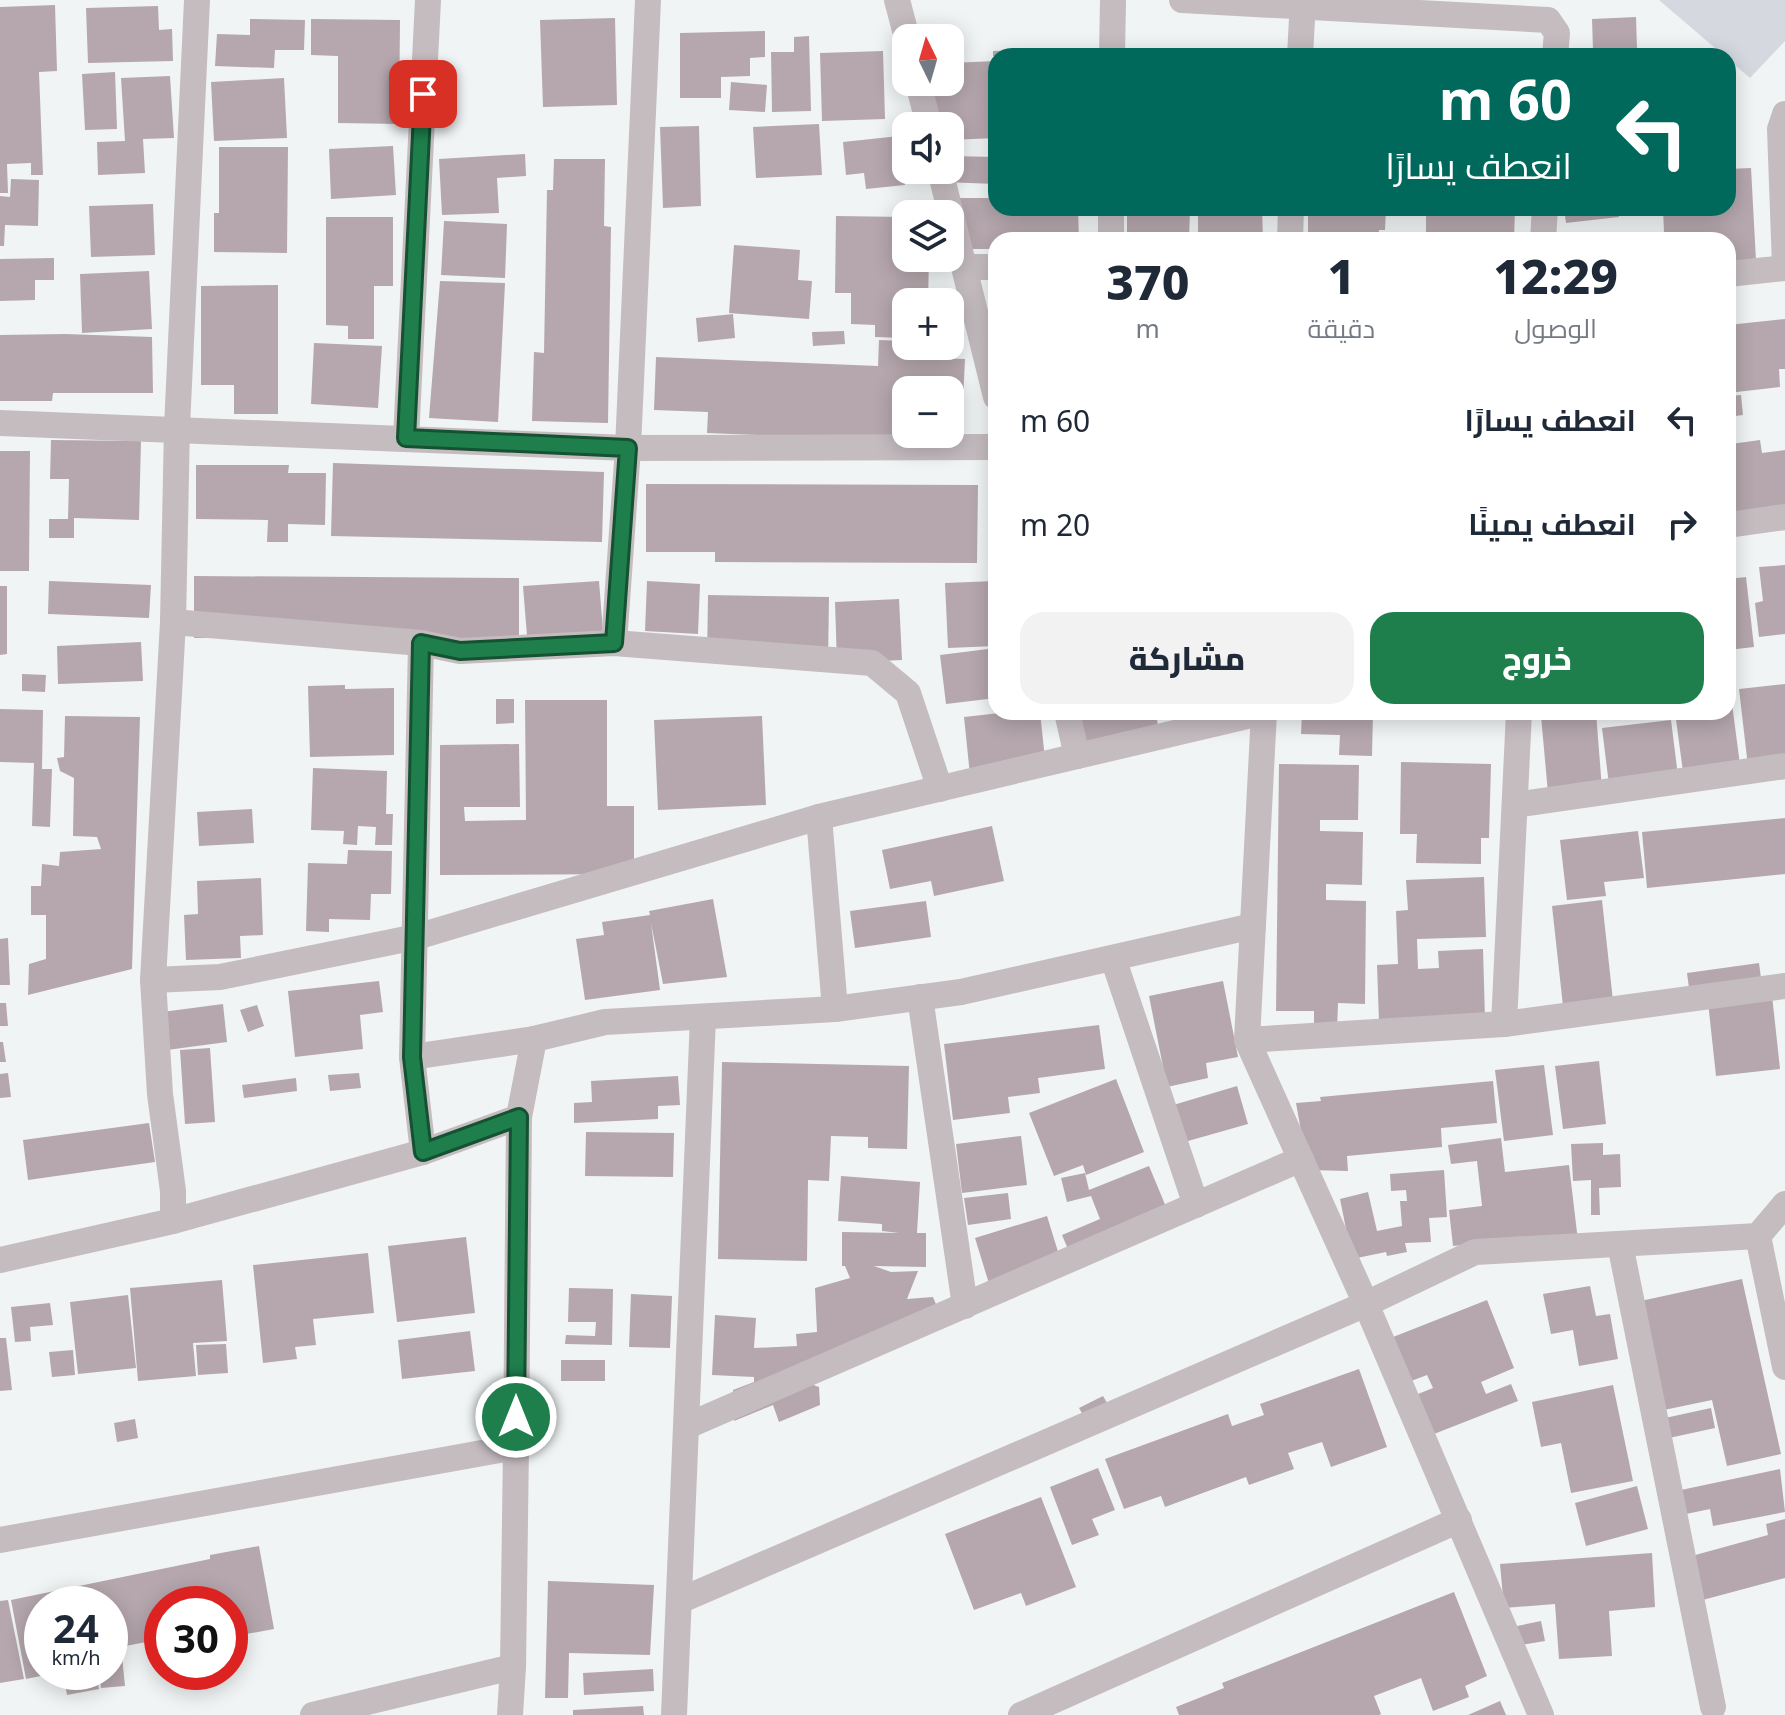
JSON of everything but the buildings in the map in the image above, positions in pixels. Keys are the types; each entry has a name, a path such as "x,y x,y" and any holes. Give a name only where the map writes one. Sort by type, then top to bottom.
{"street":[{"path":"173,1221 173,1191 160,1094 153,980 173,622 177,427 197,0"},
{"path":"406,438 428,0"},
{"path":"614,643 628,448 648,0"},
{"path":"897,0 903,24"},
{"path":"1112,48 1113,0"},
{"path":"1182,0 1302,3 1548,20 1557,33 1556,48"},
{"path":"1300,48 1302,3"},
{"path":"1736,273 1785,267 1780,129 1785,114"},
{"path":"988,267 964,267 988,364"},
{"path":"0,423 177,427 628,448 988,447"},
{"path":"1736,524 1785,517"},
{"path":"173,622 421,643 460,651 614,643 872,663 908,693 940,789"},
{"path":"421,643 412,1057 423,1152"},
{"path":"1069,720 1077,756"},
{"path":"153,980 220,977 416,937 819,817 1230,720"},
{"path":"1264,720 1247,1040 1366,1304 1541,1715"},
{"path":"1504,1024 1519,720"},
{"path":"1515,805 1785,766"},
{"path":"819,817 835,1009"},
{"path":"412,1057 534,1039 605,1022 835,1009 961,992 1253,926"},
{"path":"1113,958 1196,1205"},
{"path":"1247,1040 1504,1024 1785,986"},
{"path":"920,997 965,1306"},
{"path":"674,1715 703,1017"},
{"path":"510,1715 519,1117 534,1039"},
{"path":"0,1260 173,1221 423,1152 519,1117"},
{"path":"687,1426 1301,1159"},
{"path":"679,1601 1366,1304 1475,1252 1758,1236 1785,1204"},
{"path":"1758,1236 1785,1367"},
{"path":"1620,1244 1713,1707"},
{"path":"0,1540 516,1447"},
{"path":"1021,1715 1459,1520"},
{"path":"313,1715 513,1667"}],"shaded area":[{"path":"1659,0 1785,0 1785,41 1750,78 1736,66 1736,48 1715,48"}],"route":[{"path":"423,94 406,438 628,448 614,643 460,651 421,643 414,1080 423,1152 519,1117 516,1417"}]}
